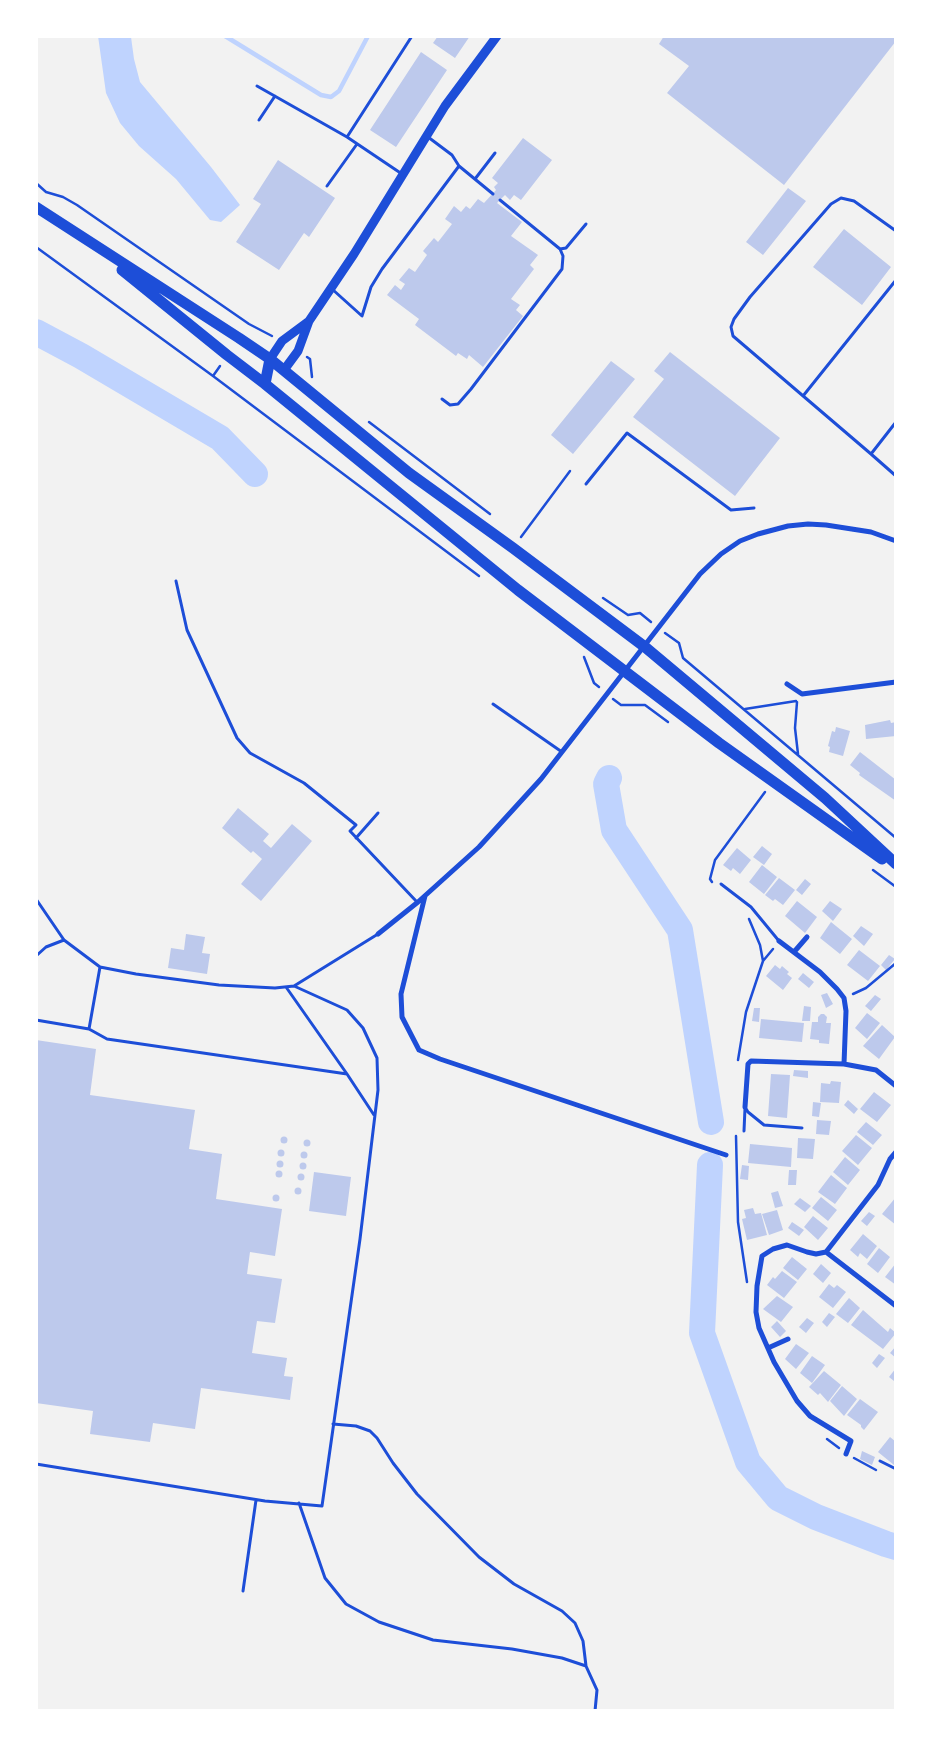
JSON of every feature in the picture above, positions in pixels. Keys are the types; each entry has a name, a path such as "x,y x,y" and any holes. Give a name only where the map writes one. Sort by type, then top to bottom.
{"highway":[{"path":"36,207 270,359 409,473 645,647 825,798 896,864"},
{"path":"80,236 518,590 719,743 896,869"},
{"path":"265,384 270,359"},
{"path":"265,384 284,370"}],"street":[{"path":"284,370 298,351 309,321 332,288 445,106 498,36"},
{"path":"270,359 282,341 309,321"},
{"path":"378,934 418,902 479,847 541,779 700,574 721,554 740,541 773,529 808,524 870,532 896,540"},
{"path":"787,684 802,694 896,682"},
{"path":"426,895 401,994 402,1016 419,1050 440,1059 726,1155"},
{"path":"794,952 807,937"},
{"path":"779,942 820,972 844,998 846,1010 844,1064"},
{"path":"745,1107 748,1064 752,1061 844,1064 876,1070 896,1086"},
{"path":"826,1252 878,1185 890,1159 896,1152"},
{"path":"846,1454 851,1441 810,1416 796,1401 783,1379 759,1328 756,1312 757,1286 762,1256 773,1249 787,1246 807,1252 826,1252 896,1306"},
{"path":"768,1348 788,1339"}],"lane":[{"path":"347,137 412,36"},
{"path":"257,86 347,137 402,174"},
{"path":"259,120 275,96"},
{"path":"426,136 452,155 459,166 493,194"},
{"path":"327,186 357,144"},
{"path":"475,178 495,153"},
{"path":"332,288 362,316 371,287 382,269 459,166"},
{"path":"896,231 854,200 841,198 831,204 750,297 734,319 731,327 732,336 896,476"},
{"path":"442,399 450,405 458,404 477,382 562,269 563,256 560,249 500,200"},
{"path":"560,249 566,248 586,224"},
{"path":"803,396 896,280"},
{"path":"871,454 896,422"},
{"path":"586,484 627,433 731,510 754,508"},
{"path":"176,581 187,630 237,738 250,753 304,783 356,825 350,831 418,902"},
{"path":"493,704 562,752"},
{"path":"356,838 378,813"},
{"path":"721,884 751,907 779,942"},
{"path":"36,899 64,940 100,967 136,974 219,985 275,988 294,986 378,934"},
{"path":"36,956 46,947 64,940"},
{"path":"89,1029 100,967"},
{"path":"36,1464 256,1500 322,1506 360,1239 378,1090 377,1058 363,1028 347,1010 294,986"},
{"path":"286,987 375,1116"},
{"path":"36,1020 89,1029 107,1039 347,1074"},
{"path":"745,1107 748,1112 764,1125 802,1128"},
{"path":"744,1131 745,1107"},
{"path":"333,1424 356,1426 370,1431 418,1494 479,1557 514,1584 562,1610 575,1623 583,1641 586,1666 597,1690 595,1711"},
{"path":"880,1461 896,1469"},
{"path":"243,1591 256,1500"},
{"path":"299,1503 325,1578 346,1604 379,1622 433,1640 542,1654 586,1666"}],"path":[{"path":"36,183 46,192 63,197 77,205 250,324 282,341"},
{"path":"36,247 213,376 480,578"},
{"path":"521,538 570,471"},
{"path":"582,654 594,683 622,705 645,705 669,723"},
{"path":"745,709 798,701 795,728 798,755"},
{"path":"714,884 710,879 715,860 764,792 772,797"},
{"path":"873,870 896,887"},
{"path":"746,914 760,946 763,961"},
{"path":"738,1062 746,1012 763,961 779,942"},
{"path":"844,998 866,988 896,963"},
{"path":"736,1136 738,1222 747,1283"},
{"path":"824,1437 846,1454 877,1470"}],"water":[{"path":"98,36 131,37 140,82 240,205 221,222 210,220 176,179 139,146 120,123 106,93"}],"building":[{"path":"438,36 470,36 455,58 433,43"},
{"path":"664,36 896,36 896,41 784,185 667,93 689,66 659,44"},
{"path":"421,52 447,70 396,147 370,130"},
{"path":"523,138 552,160 521,200 514,195 510,200 505,195 497,203 522,222 511,236 538,255 530,265 534,269 511,299 520,305 516,310 523,316 483,367 469,355 467,359 458,353 456,356 415,325 419,319 387,295 395,285 401,290 405,284 399,280 409,268 415,272 427,255 423,251 434,238 438,242 452,224 445,219 454,206 461,212 466,206 470,209 478,199 484,203 496,190 494,187 498,183 492,178"},
{"path":"278,160 335,198 309,237 304,233 279,270 236,242 261,204 253,199"},
{"path":"788,188 806,201 763,255 746,242"},
{"path":"844,229 891,267 862,305 813,267"},
{"path":"670,352 780,438 735,496 633,417 664,379 654,371"},
{"path":"611,361 635,379 573,454 551,435"},
{"path":"890,720 891,723 896,722 896,736 866,739 865,725"},
{"path":"836,727 850,731 843,756 829,752 830,747 828,746 832,731 835,732"},
{"path":"860,752 896,780 896,801 859,775 860,773 850,765"},
{"path":"238,808 269,834 263,841 271,848 292,824 312,841 261,901 241,884 262,859 253,851 251,853 222,828"},
{"path":"762,846 772,854 764,865 753,857"},
{"path":"737,848 751,860 740,874 733,868 731,871 723,865"},
{"path":"762,865 777,877 764,894 749,882"},
{"path":"779,878 795,890 783,905 765,895"},
{"path":"805,879 811,884 802,895 796,890"},
{"path":"797,901 817,917 805,933 785,916"},
{"path":"830,901 842,909 833,921 822,911"},
{"path":"831,922 852,939 840,954 820,938"},
{"path":"861,926 873,934 864,946 853,936"},
{"path":"186,934 205,937 202,953 210,954 207,974 168,968 171,948 184,950"},
{"path":"859,950 880,966 868,981 847,965"},
{"path":"889,955 895,959 886,970 881,965"},
{"path":"775,965 780,969 782,966 789,972 787,974 792,978 783,990 766,976"},
{"path":"803,973 814,982 809,988 798,979"},
{"path":"827,993 833,1004 826,1008 821,995"},
{"path":"875,995 881,999 871,1011 865,1006"},
{"path":"804,1006 811,1007 810,1021 802,1021"},
{"path":"754,1008 760,1008 759,1022 752,1021"},
{"path":"867,1013 880,1023 867,1039 855,1028"},
{"path":"821,1014 827,1017 826,1023 831,1023 829,1044 819,1043 819,1040 810,1039 812,1022 818,1022 818,1017"},
{"path":"761,1019 804,1023 802,1042 759,1038"},
{"path":"882,1025 895,1037 879,1059 863,1046"},
{"path":"36,1040 96,1049 90,1095 195,1110 189,1149 222,1154 216,1199 282,1209 275,1256 250,1252 247,1274 282,1279 275,1323 257,1321 252,1353 287,1358 284,1376 293,1377 290,1400 201,1388 195,1429 153,1423 150,1442 90,1434 93,1411 36,1403"},
{"path":"794,1070 808,1071 808,1078 793,1076"},
{"path":"771,1074 790,1075 787,1118 768,1116"},
{"path":"831,1081 841,1082 839,1103 820,1102 821,1083 830,1084"},
{"path":"874,1092 891,1105 877,1122 860,1109"},
{"path":"848,1100 858,1109 854,1114 844,1105"},
{"path":"813,1102 821,1103 819,1117 812,1116"},
{"path":"817,1120 831,1121 829,1135 816,1134"},
{"path":"866,1122 882,1135 873,1145 857,1132"},
{"path":"856,1135 872,1148 858,1165 842,1151"},
{"path":"284,1136 288,1140 284,1144 280,1140"},
{"path":"798,1138 815,1139 813,1159 797,1158"},
{"path":"307,1140 310,1143 307,1146 304,1143"},
{"path":"750,1144 792,1148 791,1167 748,1163"},
{"path":"281,1150 284,1153 281,1156 278,1153"},
{"path":"304,1151 308,1155 304,1159 300,1155"},
{"path":"845,1157 860,1170 848,1185 833,1172"},
{"path":"280,1160 284,1164 280,1168 276,1164"},
{"path":"303,1163 306,1166 303,1169 300,1166"},
{"path":"742,1165 749,1166 748,1180 740,1179"},
{"path":"279,1170 283,1174 279,1178 275,1174"},
{"path":"789,1170 797,1170 796,1185 788,1185"},
{"path":"314,1172 351,1177 346,1216 309,1211"},
{"path":"301,1174 304,1177 301,1180 298,1177"},
{"path":"831,1175 847,1188 835,1204 818,1192"},
{"path":"298,1188 301,1191 298,1194 295,1191"},
{"path":"778,1191 783,1206 775,1208 771,1193"},
{"path":"276,1194 280,1198 276,1202 272,1198"},
{"path":"821,1197 837,1210 828,1221 812,1208"},
{"path":"896,1197 896,1225 882,1214"},
{"path":"800,1198 811,1206 805,1212 794,1204"},
{"path":"753,1208 755,1214 761,1213 767,1235 747,1240 742,1219 746,1218 744,1210"},
{"path":"777,1210 783,1230 769,1235 762,1214"},
{"path":"869,1212 875,1216 867,1226 861,1221"},
{"path":"813,1216 828,1228 818,1240 804,1227"},
{"path":"792,1222 804,1230 799,1236 788,1228"},
{"path":"863,1234 877,1246 867,1259 860,1253 858,1257 850,1250"},
{"path":"879,1248 890,1257 878,1273 867,1264"},
{"path":"792,1257 807,1269 798,1280 783,1268"},
{"path":"896,1263 896,1285 885,1277"},
{"path":"821,1264 831,1273 823,1283 813,1274"},
{"path":"782,1271 797,1282 784,1298 767,1285 773,1277 775,1279"},
{"path":"829,1284 834,1288 837,1285 846,1292 833,1308 819,1297"},
{"path":"777,1296 793,1307 781,1322 763,1309"},
{"path":"849,1298 860,1308 848,1323 836,1314"},
{"path":"863,1310 888,1332 890,1328 896,1333 883,1349 851,1325"},
{"path":"829,1313 835,1317 827,1327 822,1322"},
{"path":"807,1318 814,1323 806,1333 799,1327"},
{"path":"777,1321 786,1331 780,1337 771,1327"},
{"path":"796,1344 809,1353 796,1369 785,1359"},
{"path":"896,1346 896,1358 890,1353"},
{"path":"879,1354 885,1358 877,1368 872,1363"},
{"path":"812,1356 825,1365 812,1383 800,1373"},
{"path":"896,1368 896,1379 894,1381 889,1377"},
{"path":"824,1371 841,1385 828,1402 820,1393 818,1395 809,1387"},
{"path":"842,1386 857,1399 844,1416 830,1401"},
{"path":"860,1399 878,1412 864,1430 861,1425 847,1415"},
{"path":"890,1437 896,1442 896,1463 894,1465 878,1452"},
{"path":"862,1451 875,1457 872,1465 860,1459"}],"waterway":[{"path":"225,36 321,95 331,97 339,91 368,36"},
{"path":"36,332 81,356 220,438 255,474"},
{"path":"609,778 606,784 614,830 680,930 711,1122"},
{"path":"710,1165 702,1333 748,1462 778,1498 816,1517 896,1547"}]}
